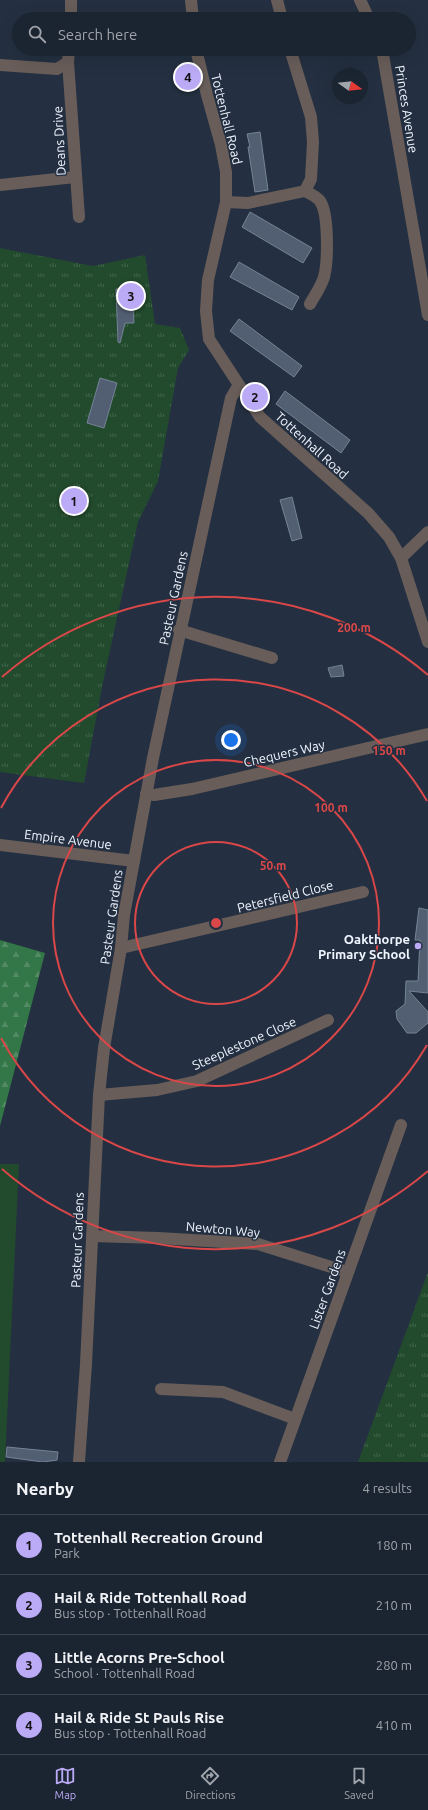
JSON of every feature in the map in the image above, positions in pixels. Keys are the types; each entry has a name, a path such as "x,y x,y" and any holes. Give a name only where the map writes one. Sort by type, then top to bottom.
{"street":[{"path":"71,0 71,12"},
{"path":"191,0 192,12"},
{"path":"277,0 280,12"},
{"path":"360,0 366,12"},
{"name":"Deans Drive","path":"68,56 75,177 79,217"},
{"name":"Tottenhall Road","path":"198,56 221,145 226,172 226,202 208,280 206,311 209,339 238,386 260,417 368,513 389,537 401,558 428,642"},
{"path":"292,56 311,117 313,142 310,193"},
{"name":"Princes Avenue","path":"383,56 428,315"},
{"path":"0,65 57,69 68,62"},
{"path":"0,185 75,177"},
{"path":"226,202 248,203 310,193 321,202 328,241 324,275 320,288 310,304"},
{"name":"Pasteur Gardens","path":"79,1462 99,1095 104,1048 121,948 124,915 146,794 231,398 238,386"},
{"path":"401,558 428,532"},
{"path":"180,630 272,658"},
{"name":"Chequers Way","path":"146,794 154,795 192,789 428,734"},
{"name":"Empire Avenue","path":"0,845 134,861"},
{"name":"Petersfield Close","path":"121,948 363,892"},
{"name":"Steeplestone Close","path":"99,1095 156,1090 197,1081 328,1020"},
{"name":"Lister Gardens","path":"280,1462 401,1125"},
{"name":"Newton Way","path":"92,1236 258,1244 348,1272"},
{"path":"161,1389 223,1392 295,1419"}],"green space":[{"path":"0,248 93,266 145,255 155,324 180,328 189,350 178,368 158,481 138,522 103,682 84,783 0,772"},
{"path":"0,940 45,953 0,1126"},
{"path":"0,1164 19,1164 5,1462 0,1462"},
{"path":"428,1272 428,1462 358,1462"}],"building":[{"path":"260,132 268,190 255,192 247,134"},
{"path":"250,212 312,248 303,263 242,227"},
{"path":"239,262 299,297 292,310 230,277"},
{"path":"140,288 141,302 133,302 134,323 125,323 120,343 118,342 116,289"},
{"path":"239,319 302,366 294,377 230,331"},
{"path":"100,378 117,383 104,428 87,423"},
{"path":"285,391 350,440 341,453 276,404"},
{"path":"292,497 302,538 292,541 280,500"},
{"path":"342,665 344,676 331,677 328,668"},
{"path":"419,908 428,910 428,993 409,991 428,1012 428,1023 416,1033 407,1033 397,1019 396,1011 405,1004 406,981 418,981 420,940 415,940"},
{"path":"7,1447 58,1452 57,1460 43,1462 6,1457"}],"place":[{"name":"Hail & Ride St Pauls Rise","path":"188,77"},
{"name":"Little Acorns Pre-School","path":"131,296"},
{"name":"Hail & Ride Tottenhall Road","path":"255,397"},
{"name":"Tottenhall Recreation Ground","path":"74,501"},
{"name":"Oakthorpe Primary School","path":"418,946"}]}
